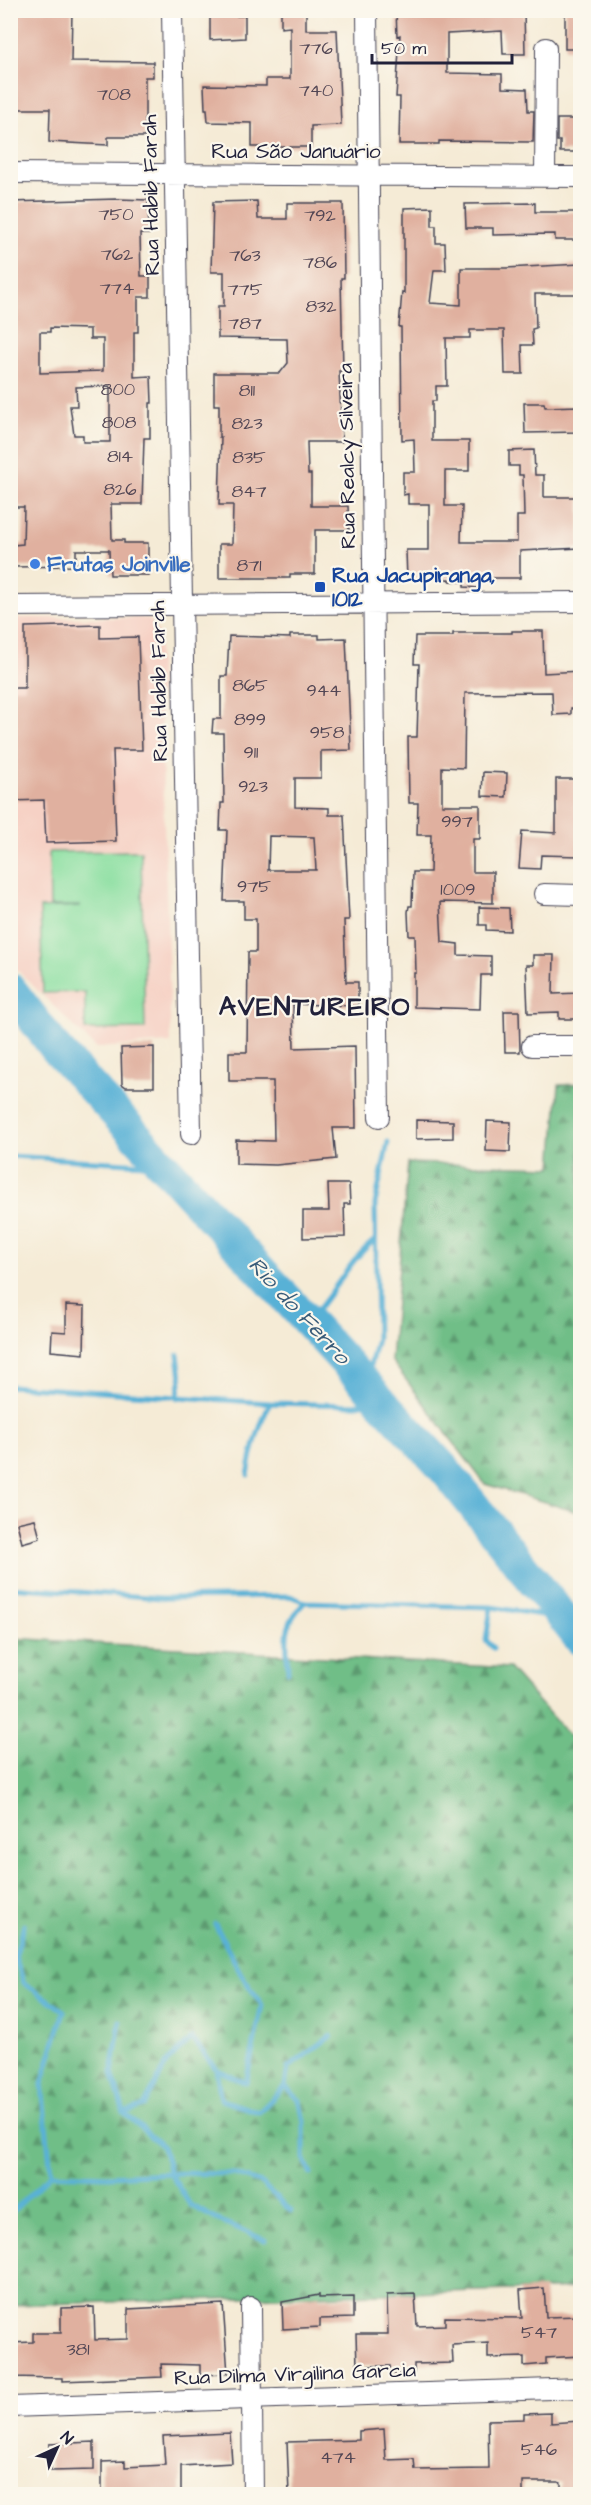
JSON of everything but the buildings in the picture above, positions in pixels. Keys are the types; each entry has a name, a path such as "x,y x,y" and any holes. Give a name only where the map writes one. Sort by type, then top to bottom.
{"street":[{"name":"Rua Habib Farah","path":"172,10 190,1134"},
{"name":"Rua Realcy Silveira","path":"367,10 379,1118"},
{"path":"545,177 546,48"},
{"name":"Rua São Januário","path":"10,173 580,177"},
{"path":"10,606 580,602"},
{"path":"544,894 580,894"},
{"path":"532,1046 580,1046"},
{"path":"251,2307 253,2494"},
{"name":"Rua Dilma Virgilina Garcia","path":"10,2407 580,2388"}],"shaded area":[{"path":"10,618 140,618 149,619 158,632 171,1043 96,1048 11,964"}],"green space":[{"path":"141,851 145,1029 85,1030 85,992 43,993 40,908 80,906 50,906 49,852"},
{"path":"580,1084 580,1513 485,1484 391,1360 408,1163 552,1167 559,1085"},
{"path":"10,1638 509,1668 580,1748 580,2288 11,2305"}],"waterway":[{"name":"Rio do Ferro","path":"10,989 57,1050 445,1470 580,1639"},
{"path":"366,1382 377,1339 375,1204 388,1142"},
{"path":"10,1156 161,1165"},
{"path":"308,1321 356,1258 375,1240"},
{"path":"177,1398 181,1378 178,1355"},
{"path":"10,1386 270,1403 356,1405 378,1395"},
{"path":"248,1475 256,1439 270,1403"},
{"path":"10,1587 162,1598 290,1596 305,1602 491,1607 566,1619"},
{"path":"288,1672 287,1634 292,1619 305,1602"},
{"path":"491,1607 486,1640 493,1648"},
{"path":"124,2113 144,2106 167,2062 192,2038 216,2069 246,2083 262,2005 241,1974 215,1924"},
{"path":"24,1925 15,1957 24,1983 64,2011 42,2084 51,2174"},
{"path":"120,2021 112,2073 124,2113 163,2147 170,2173 190,2205 265,2240"},
{"path":"216,2069 221,2100 259,2112 285,2086 288,2068 331,2036"},
{"path":"285,2086 300,2102 304,2122 304,2158 311,2174"},
{"path":"10,2214 51,2174 108,2176 170,2173 234,2174 261,2183 291,2211"}],"place":[{"name":"Frutas Joinville","path":"35,564"},
{"name":"Rua Jacupiranga, 1012","path":"320,587"}],"district":[{"name":"AVENTUREIRO","path":"315,1007"}]}
